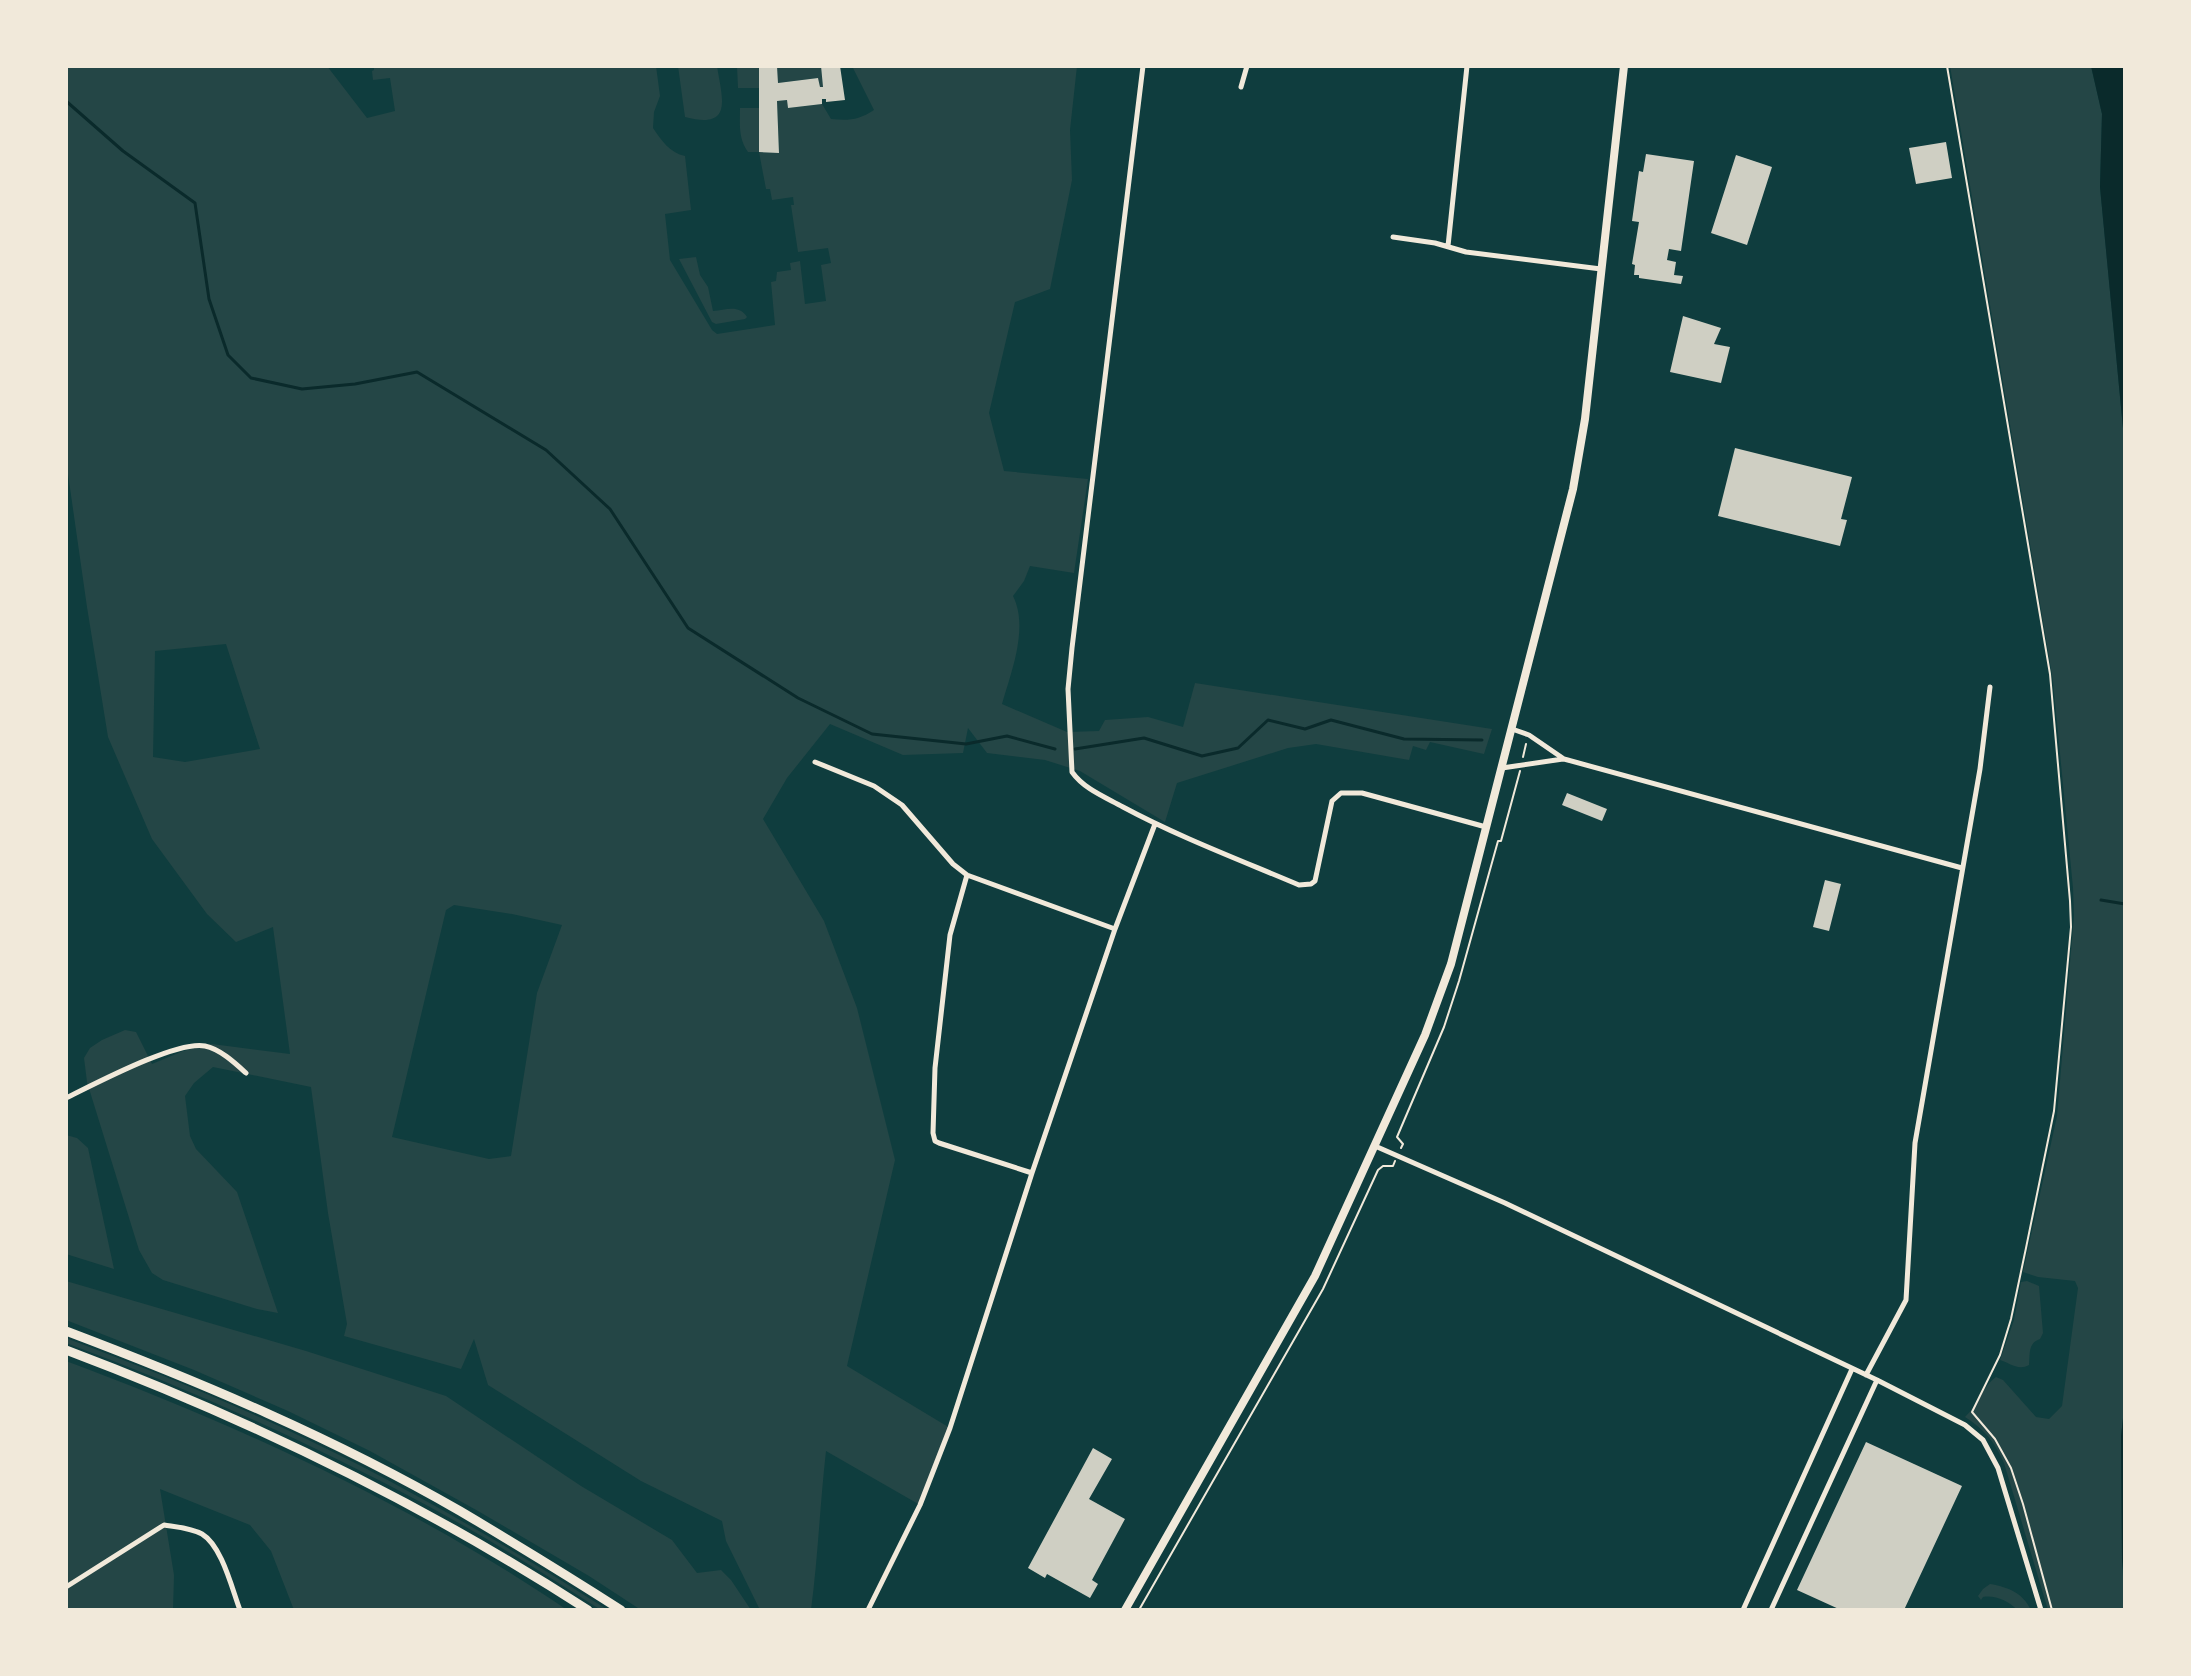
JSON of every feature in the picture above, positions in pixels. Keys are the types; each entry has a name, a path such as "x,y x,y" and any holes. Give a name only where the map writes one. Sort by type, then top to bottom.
{"highway":[{"path":"66,1331 254,1407 357,1456 458,1510 621,1610"},
{"path":"66,1350 217,1410 356,1476 456,1529 588,1610"}],"main road":[{"path":"1125,1610 1315,1276 1433,1016 1451,964 1573,489 1585,419 1624,66"}],"street":[{"path":"1143,66 1068,689 1072,772 1095,792 1155,824 1305,886 1315,881 1332,801 1341,793 1362,793 1487,828"},
{"path":"1241,87 1247,66"},
{"path":"1448,246 1467,66"},
{"path":"1393,237 1466,252 1601,269"},
{"path":"1866,1375 1906,1300 1915,1143 1980,769 1990,687"},
{"path":"1512,729 1541,742 1564,759 1962,868"},
{"path":"1502,768 1564,759"},
{"path":"815,762 874,786 902,805 953,864 967,875 1115,929"},
{"path":"868,1610 920,1505 950,1428 1032,1173 1115,929 1155,824"},
{"path":"967,875 950,935 935,1068 933,1133 935,1141 939,1143 1032,1173"},
{"path":"66,1098 125,1069 186,1047 204,1045 235,1062 246,1073"},
{"path":"1375,1146 1505,1203 1958,1420 1983,1440 1998,1468 2041,1610"},
{"path":"1743,1610 1852,1369"},
{"path":"1771,1610 1877,1380"},
{"path":"66,1587 164,1525 205,1535 222,1559 240,1610"}],"path":[{"path":"1947,66 2050,674 2071,927 2054,1111 2011,1319 2000,1355 1972,1412 1995,1439 2011,1468 2052,1610"},
{"path":"1139,1610 1323,1289 1378,1170 1383,1166 1393,1166"}],"shaded area":[{"path":"66,66 327,66 367,118 395,111 390,78 373,80 374,66 656,66 660,96 654,112 653,128 670,149 685,156 691,210 665,214 670,260 717,334 775,325 771,282 776,281 777,272 791,270 790,263 800,261 805,304 826,301 821,265 831,263 828,248 798,252 791,205 794,205 793,197 772,200 770,189 766,189 759,152 748,152 743,141 740,108 759,108 759,151 779,152 777,101 787,100 788,108 822,104 831,119 837,120 858,118 874,110 852,66 1077,66 1070,130 1072,180 1050,289 1015,302 989,413 1004,471 1088,479 1074,573 1030,566 1013,596 1019,636 1002,704 1067,732 1099,731 1105,720 1148,717 1183,727 1195,683 1492,729 1484,754 1430,742 1426,750 1413,746 1409,760 1316,744 1288,748 1177,783 1165,822 1080,771 1045,760 987,753 968,728 963,753 903,755 830,724 787,778 763,819 824,921 857,1008 895,1160 847,1366 950,1428 920,1505 826,1451 811,1610 760,1610 726,1541 722,1521 641,1481 488,1385 474,1339 461,1369 344,1336 347,1324 311,1087 213,1067 194,1083 185,1096 190,1136 196,1149 237,1192 278,1313 163,1280 152,1273 139,1250 87,1082 84,1058 90,1048 125,1030 136,1032 152,1064 183,1051 212,1044 290,1054 273,927 236,942 207,914 152,839 108,737 66,460","holes":["226,644 260,749 185,762 153,757 155,651","454,905 562,925 537,993 511,1156 489,1159 392,1137 446,910"]},
{"path":"678,66 717,66 722,100 718,115 701,120 685,117"},
{"path":"737,66 759,66 759,88 738,88"},
{"path":"821,66 823,87 820,87 818,78 778,83 777,67"},
{"path":"1950,66 2091,66 2102,114 2100,187 2125,449 2125,1401 2121,1436 2125,1610 2048,1610 2004,1463 1989,1437 1965,1417 1996,1377 2003,1380 2036,1417 2049,1419 2062,1406 2078,1288 2075,1281 2023,1272 2057,1116 2074,916 2053,681"},
{"path":"2091,66 2125,66 2125,449 2100,187 2102,114"},
{"path":"696,257 700,275 708,287 713,311 740,310 747,317 745,319 712,322 679,259"},
{"path":"66,1135 77,1138 88,1148 114,1269 66,1254"},
{"path":"66,1281 306,1351 446,1396 581,1486 672,1540 697,1573 721,1570 751,1610 641,1610 589,1576 370,1451 194,1370 66,1320"},
{"path":"2021,1282 2039,1286 2043,1333 2032,1346 2029,1365 2021,1367 2000,1360 2014,1320"},
{"path":"66,1338 216,1398 325,1448 455,1517 608,1610 601,1610 450,1518 340,1460 204,1398 66,1343"},
{"path":"66,1361 196,1413 324,1470 448,1536 567,1610 294,1610 271,1551 250,1525 160,1489 174,1575 173,1610 66,1610"},
{"path":"2125,1401 2125,1593 2121,1436"},
{"path":"1990,1584 2014,1592 2024,1599 2031,1610 2017,1610 2006,1601 1992,1597 1981,1600 1978,1596"}],"building":[{"path":"759,66 777,66 778,83 818,78 820,87 823,87 821,66 840,66 845,100 826,102 822,99 822,104 788,108 787,100 777,101 779,153 759,152"},
{"path":"1946,142 1952,178 1916,184 1909,148"},
{"path":"1646,154 1694,161 1681,251 1669,249 1667,260 1676,262 1674,275 1683,276 1681,284 1634,275 1635,265 1632,264 1639,222 1632,221 1639,171 1643,172"},
{"path":"1736,155 1772,167 1747,245 1711,233"},
{"path":"1683,316 1721,328 1714,344 1730,347 1721,383 1670,372"},
{"path":"1735,448 1852,477 1841,519 1847,520 1840,546 1718,516"},
{"path":"1567,793 1607,809 1602,821 1562,805"},
{"path":"1825,880 1841,884 1829,931 1813,927"},
{"path":"1866,1442 1962,1486 1904,1610 1841,1610 1797,1590"},
{"path":"1093,1448 1112,1459 1089,1499 1125,1519 1092,1580 1098,1584 1090,1598 1047,1574 1045,1578 1028,1568"}],"waterway":[{"path":"66,101 123,151 195,203 209,299 228,355 251,378 302,389 355,384 417,372 546,450 610,509 688,628 798,698 872,734 966,744 1007,736 1055,749"},
{"path":"1075,749 1144,738 1202,756 1238,748 1268,720 1305,729 1331,720 1404,739 1482,740"},
{"path":"2101,900 2125,904"}]}
